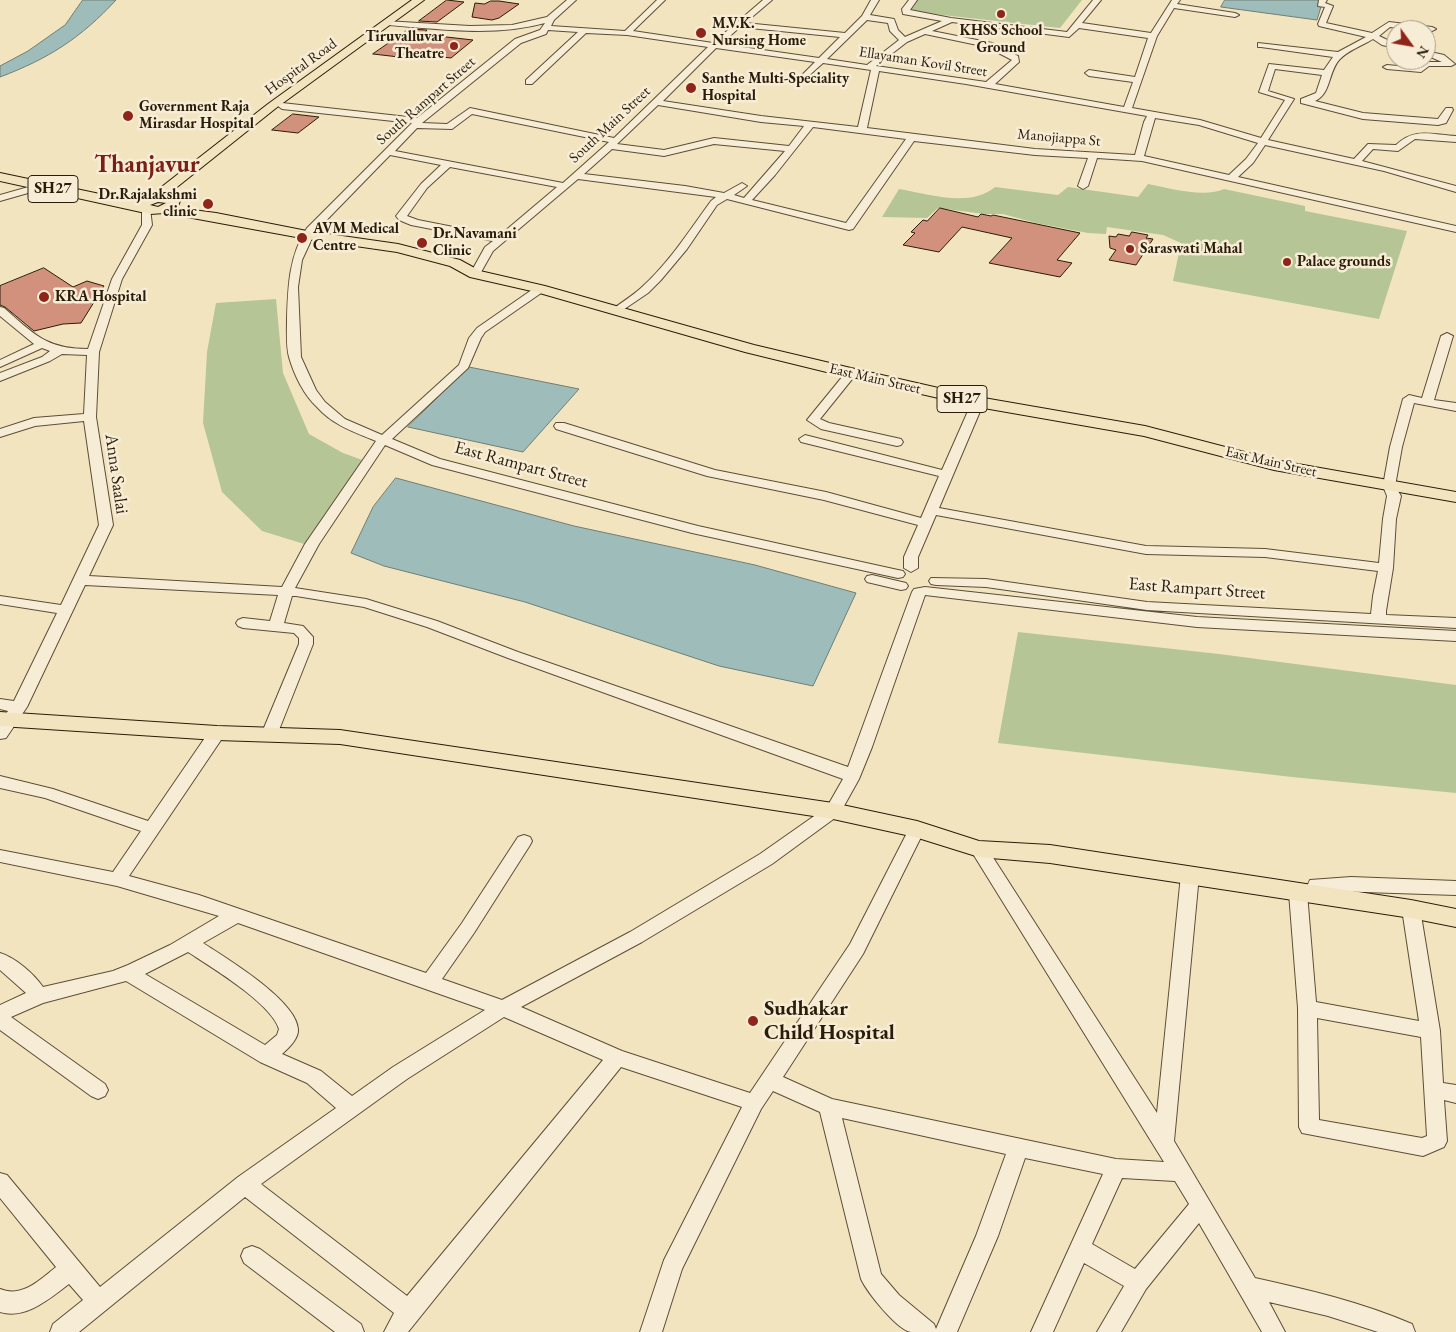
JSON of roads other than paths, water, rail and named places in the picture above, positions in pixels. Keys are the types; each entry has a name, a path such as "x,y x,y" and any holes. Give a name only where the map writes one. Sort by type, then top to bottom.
{"main road":[{"name":"Hospital Road","path":"168,205 191,179 420,0"},
{"name":"Hospital Road","path":"149,204 272,106 428,0"},
{"name":"SH27","path":"0,177 39,187 106,200 149,204"},
{"path":"149,204 168,205"},
{"name":"SH27","path":"168,205 186,214 216,217 307,235 398,248 455,263 475,274"},
{"name":"East Main Street","path":"475,274 540,288 750,349 978,402 1145,431 1274,464 1456,498"},
{"path":"6,716 217,733 340,737 833,811 917,829 979,849 1050,854 1411,909 1456,918"}],"street":[{"path":"392,23 474,28 515,27 537,24 550,19 572,0"},
{"path":"627,33 661,0"},
{"name":"South Main Street","path":"475,274 489,249 565,186 612,144 714,46 768,0"},
{"path":"804,77 865,17 875,0"},
{"path":"913,0 906,9 906,12 1065,35 1072,34 1097,0"},
{"path":"1323,0 1321,4 1329,6 1322,24 1374,36 1386,43"},
{"path":"1127,111 1153,36 1174,3 1235,14"},
{"path":"865,17 891,21 894,31 904,40"},
{"path":"546,28 550,19"},
{"path":"862,130 873,67 904,40 951,20"},
{"path":"739,25 846,35"},
{"path":"1078,26 1153,36"},
{"path":"1305,101 1317,98 1322,92 1332,61 1349,47 1374,36 1386,26"},
{"path":"474,28 519,35 518,41"},
{"name":"Ellayaman Kovil Street","path":"546,28 583,32 627,33 873,67 1200,123 1263,142 1356,162 1456,189"},
{"name":"South Rampart Street","path":"307,235 417,123 518,41 536,35 546,28"},
{"path":"529,82 583,32"},
{"path":"926,32 986,44 1015,58 1016,60 987,86"},
{"path":"1261,45 1339,55"},
{"path":"1282,49 1272,66 1263,92 1357,115 1438,122 1443,121 1453,111 1456,99"},
{"path":"1436,56 1453,65"},
{"path":"1436,65 1453,65"},
{"path":"1272,66 1327,73"},
{"path":"1089,73 1137,80"},
{"path":"1231,178 1251,161 1277,115 1290,99"},
{"name":"Manojiappa St","path":"654,102 761,119 862,130 911,138 1093,156 1139,158 1456,230"},
{"path":"282,106 449,126 470,111 612,144 664,153 714,141 791,149"},
{"path":"1139,158 1148,115"},
{"path":"745,202 810,124"},
{"path":"1356,162 1371,146 1398,148 1414,136 1456,139"},
{"path":"576,176 725,196 849,227 911,138"},
{"path":"388,152 565,186"},
{"path":"1083,186 1093,156"},
{"path":"449,163 420,191 403,213 403,218 415,223 500,239"},
{"path":"618,311 644,291 657,278 683,247 714,203 742,186"},
{"path":"0,198 39,187"},
{"name":"Anna Saalai","path":"6,716 66,610 106,525 90,417 93,352 118,279 146,225 149,204"},
{"name":"Anna Saalai","path":"146,225 155,219 168,205"},
{"name":"East Rampart Street","path":"307,235 297,260 293,287 293,333 300,373 310,391 321,405 341,422 382,441 468,475 530,494 650,526 899,580 924,578 986,583 1147,606 1456,624"},
{"path":"275,626 286,592 312,544 382,441 464,366 475,338 481,330 540,288"},
{"path":"0,310 34,340 52,349 93,352"},
{"path":"1427,402 1447,336"},
{"path":"0,364 42,344"},
{"path":"0,377 46,359 60,350"},
{"path":"851,373 813,420 826,426 897,442"},
{"path":"1379,619 1378,607 1386,568 1389,513 1394,496 1389,486 1396,446 1409,399 1456,407"},
{"path":"978,402 910,557 924,578 1189,621 1456,636"},
{"path":"1,434 34,422 90,417"},
{"path":"560,426 712,473 928,517 1146,550 1265,553 1386,568"},
{"path":"805,439 945,474"},
{"path":"67,1330 245,1184 400,1073 503,1008 636,937 766,858 833,811 852,775 897,657 924,578"},
{"name":"East Rampart Street","path":"899,580 912,591 924,578"},
{"path":"80,580 286,592 334,597 388,608 852,775"},
{"path":"0,600 66,610"},
{"path":"244,623 298,629 306,637 306,644 269,735"},
{"path":"117,879 217,733"},
{"path":"0,782 46,793 152,828"},
{"path":"651,1332 672,1267 754,1103 857,949 917,829"},
{"path":"430,982 468,928 524,841"},
{"path":"979,849 1164,1142 1274,1332"},
{"path":"0,856 117,879 192,900 503,1008 617,1056 754,1103"},
{"path":"1164,1142 1190,875"},
{"path":"1411,909 1430,1031 1437,1141 1423,1147 1309,1127 1307,894 1316,885 1328,884 1456,888"},
{"path":"0,1014 38,995 112,978 146,966 236,915"},
{"path":"187,942 274,1004 287,1019 289,1029 285,1038 267,1056"},
{"path":"0,960 30,983 38,995"},
{"path":"127,972 267,1056 314,1077 351,1108"},
{"path":"1307,1008 1430,1031"},
{"path":"0,1020 98,1090"},
{"path":"395,1332 409,1311 617,1056"},
{"path":"770,1080 829,1106 1116,1168 1181,1172"},
{"path":"1434,1090 1456,1094"},
{"path":"829,1106 858,1233 872,1279 891,1304 926,1332"},
{"path":"946,1332 987,1236 1019,1147"},
{"path":"1042,1332 1116,1168"},
{"path":"0,1182 99,1302"},
{"path":"245,1184 409,1311"},
{"path":"1108,1332 1138,1282 1201,1205"},
{"path":"1080,1249 1138,1282"},
{"path":"252,1256 353,1332"},
{"path":"0,1300 3,1302 21,1302 40,1293 71,1269"},
{"path":"1249,1287 1353,1312 1383,1322 1404,1332"}],"water":[{"path":"83,0 116,0 90,26 63,46 33,63 0,77 0,66 28,51 65,25"},
{"path":"1225,0 1323,0 1317,20 1221,7"},
{"path":"469,367 579,389 523,452 408,427"},
{"path":"396,478 574,526 755,565 856,593 813,686 719,666 525,602 384,566 351,553 373,507"}],"place":[{"name":"KHSS School Ground","path":"1001,14"},
{"name":"M.V.K. Nursing Home","path":"701,33"},
{"name":"Tiruvalluvar Theatre","path":"454,46"},
{"name":"Santhe Multi-Speciality Hospital","path":"691,88"},
{"name":"Government Raja Mirasdar Hospital","path":"128,116"},
{"name":"Dr.Rajalakshmi clinic","path":"208,204"},
{"name":"AVM Medical Centre","path":"302,238"},
{"name":"Dr.Navamani Clinic","path":"422,243"},
{"name":"Saraswati Mahal","path":"1130,249"},
{"name":"Palace grounds","path":"1287,262"},
{"name":"KRA Hospital","path":"44,297"},
{"name":"Sudhakar Child Hospital","path":"753,1021"}],"district":[{"name":"Thanjavur","path":"147,165"}]}
